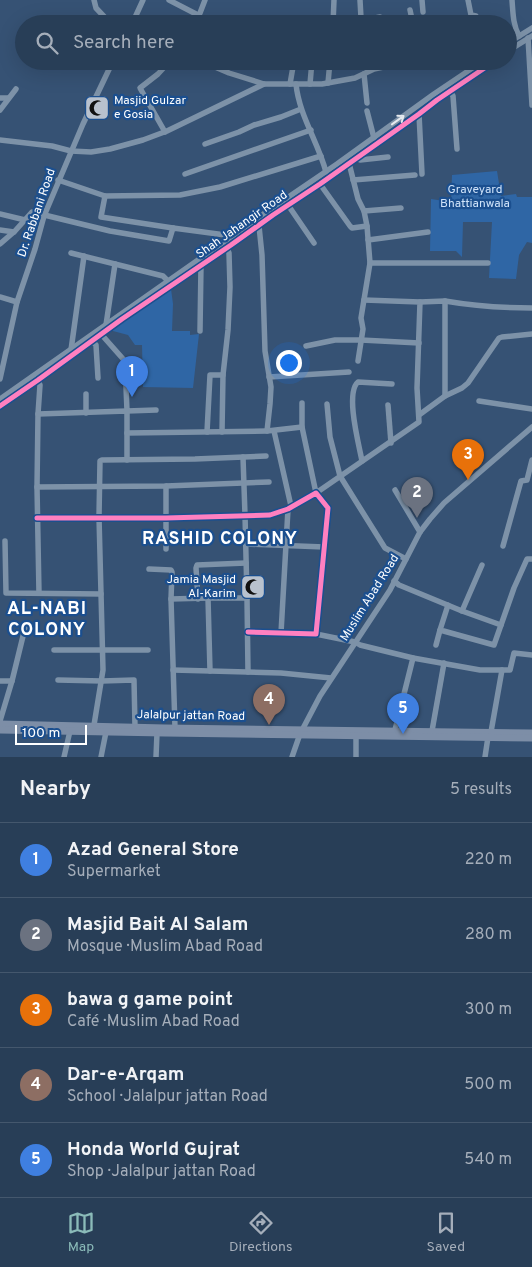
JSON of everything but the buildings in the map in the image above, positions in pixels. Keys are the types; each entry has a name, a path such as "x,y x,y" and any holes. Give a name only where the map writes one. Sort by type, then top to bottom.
{"main road":[{"name":"Jalalpur jattan Road","path":"0,722 106,732 395,730 459,734"},
{"name":"Jalalpur jattan Road","path":"0,730 70,731 94,725 135,726 163,731 175,728 356,735 459,734 532,738"},
{"name":"Jalalpur jattan Road","path":"490,735 532,733"}],"street":[{"path":"94,0 96,8 102,15"},
{"path":"136,15 143,0"},
{"path":"169,0 198,15 205,0"},
{"path":"333,15 334,0"},
{"path":"360,0 362,15"},
{"path":"422,0 423,12"},
{"path":"468,0 471,15"},
{"path":"512,0 513,15"},
{"path":"410,10 411,15"},
{"path":"517,31 519,36 532,28"},
{"path":"517,46 530,37"},
{"path":"530,37 532,105"},
{"name":"Dr. Rabbani Road","path":"0,379 2,359 17,302 44,216 58,180 109,70"},
{"path":"162,70 140,88 165,132"},
{"path":"222,70 264,84 328,83 354,78 372,70"},
{"path":"294,70 293,84 301,109 322,156 326,172"},
{"path":"310,84 311,70"},
{"path":"328,83 329,70"},
{"name":"Shah Jahangir Road","path":"0,399 470,70"},
{"name":"Shah Jahangir Road","path":"0,406 482,70"},
{"path":"364,74 367,103"},
{"path":"0,140 52,146 71,151 91,152 110,149 165,132 264,84"},
{"path":"0,110 16,89"},
{"path":"450,91 453,96 458,149"},
{"path":"0,98 8,98"},
{"path":"204,144 301,109"},
{"path":"367,111 374,138"},
{"path":"419,114 422,174"},
{"path":"185,174 311,130"},
{"path":"58,180 105,196 180,195 220,187 322,156"},
{"path":"357,158 360,160 388,158"},
{"path":"349,163 358,200 364,210 370,263 361,318 362,329 358,361"},
{"path":"353,180 415,175"},
{"path":"320,184 352,228 367,226"},
{"path":"105,196 101,217 232,236"},
{"path":"288,205 314,243"},
{"path":"364,210 401,208"},
{"path":"0,244 32,212 110,231 169,241 172,228"},
{"path":"0,214 25,220"},
{"path":"259,226 262,255 264,351 271,387 271,431 289,508 281,633"},
{"path":"0,230 14,232"},
{"path":"368,240 428,232"},
{"path":"222,432 223,376 230,287 229,253 227,248"},
{"path":"71,253 163,276 168,281"},
{"path":"71,350 84,256"},
{"path":"370,263 488,263"},
{"path":"106,326 115,264"},
{"path":"200,266 200,331"},
{"path":"0,298 17,302"},
{"path":"364,300 420,302 445,300 468,305 499,308 532,308"},
{"path":"445,300 445,396"},
{"path":"37,518 166,518 270,515 289,508 316,493 419,422 417,388 420,302"},
{"path":"101,334 125,363 127,460"},
{"path":"419,415 445,396 468,383 499,338 532,334"},
{"path":"306,346 335,340 419,343"},
{"path":"92,341 96,345 98,378"},
{"path":"269,377 349,372"},
{"path":"207,432 210,375 223,376"},
{"path":"38,380 40,384 37,518 39,593"},
{"path":"362,462 354,428 354,386 358,382 392,384"},
{"path":"86,394 86,413"},
{"path":"479,401 532,409"},
{"path":"302,403 302,427 316,493 328,508 316,634"},
{"path":"327,404 330,437 340,476 385,548 406,559"},
{"path":"388,405 391,443"},
{"path":"38,414 156,410"},
{"name":"Muslim Abad Road","path":"292,757 301,732 331,678 394,581 420,532 444,503 532,426"},
{"path":"127,433 271,431 302,427"},
{"path":"94,725 102,681 103,651 99,518 100,461 266,456"},
{"path":"243,457 246,515 248,672"},
{"path":"503,546 521,480 528,480 532,460"},
{"path":"38,487 166,486 269,482"},
{"path":"166,486 166,549"},
{"path":"395,490 420,532"},
{"path":"5,541 6,593 101,594"},
{"path":"246,544 324,547"},
{"path":"440,630 494,645 514,588 527,558 532,559"},
{"path":"198,599 196,568 198,565 246,563"},
{"path":"462,611 482,565"},
{"path":"149,569 171,570 172,572 171,599 175,728"},
{"path":"394,581 399,585 448,606 501,625"},
{"path":"208,598 210,671"},
{"path":"171,599 247,598"},
{"path":"436,645 448,606"},
{"path":"0,722 25,628"},
{"path":"248,632 316,634 355,642 360,645 413,658 480,670 510,670 514,653 532,656"},
{"path":"54,650 148,650"},
{"path":"395,730 413,658"},
{"path":"432,731 444,663"},
{"path":"173,670 290,674 331,678"},
{"path":"485,757 502,670"},
{"path":"58,680 134,680 135,726"},
{"path":"0,681 12,681"},
{"path":"64,757 70,731"},
{"path":"156,757 163,731"},
{"path":"101,757 106,732"},
{"path":"356,735 356,757"}],"green space":[{"name":"Graveyard Bhattianwala","path":"497,171 501,196 516,194 517,197 532,197 532,243 527,242 519,255 516,279 489,278 492,222 463,222 462,257 456,251 430,251 431,199 451,202 452,175"},
{"path":"171,289 173,304 172,331 190,331 190,335 199,334 193,388 143,387 142,345 135,345 128,335 113,331 113,329"}],"cycle path":[{"path":"0,406 122,319 320,184 482,70"},
{"path":"37,518 166,518 270,515 288,509 316,493 328,508 316,634 248,632"}],"place":[{"name":"Masjid Gulzar e Gosia","path":"97,108"},
{"name":"Azad General Store","path":"132,397"},
{"name":"bawa g game point","path":"468,480"},
{"name":"Masjid Bait Al Salam","path":"417,518"},
{"name":"Jamia Masjid Al-Karim","path":"253,587"},
{"name":"Dar-e-Arqam","path":"269,725"},
{"name":"Honda World Gujrat","path":"403,734"}],"district":[{"name":"RASHID COLONY","path":"220,539"},
{"name":"AL-NABI COLONY","path":"47,619"}]}
